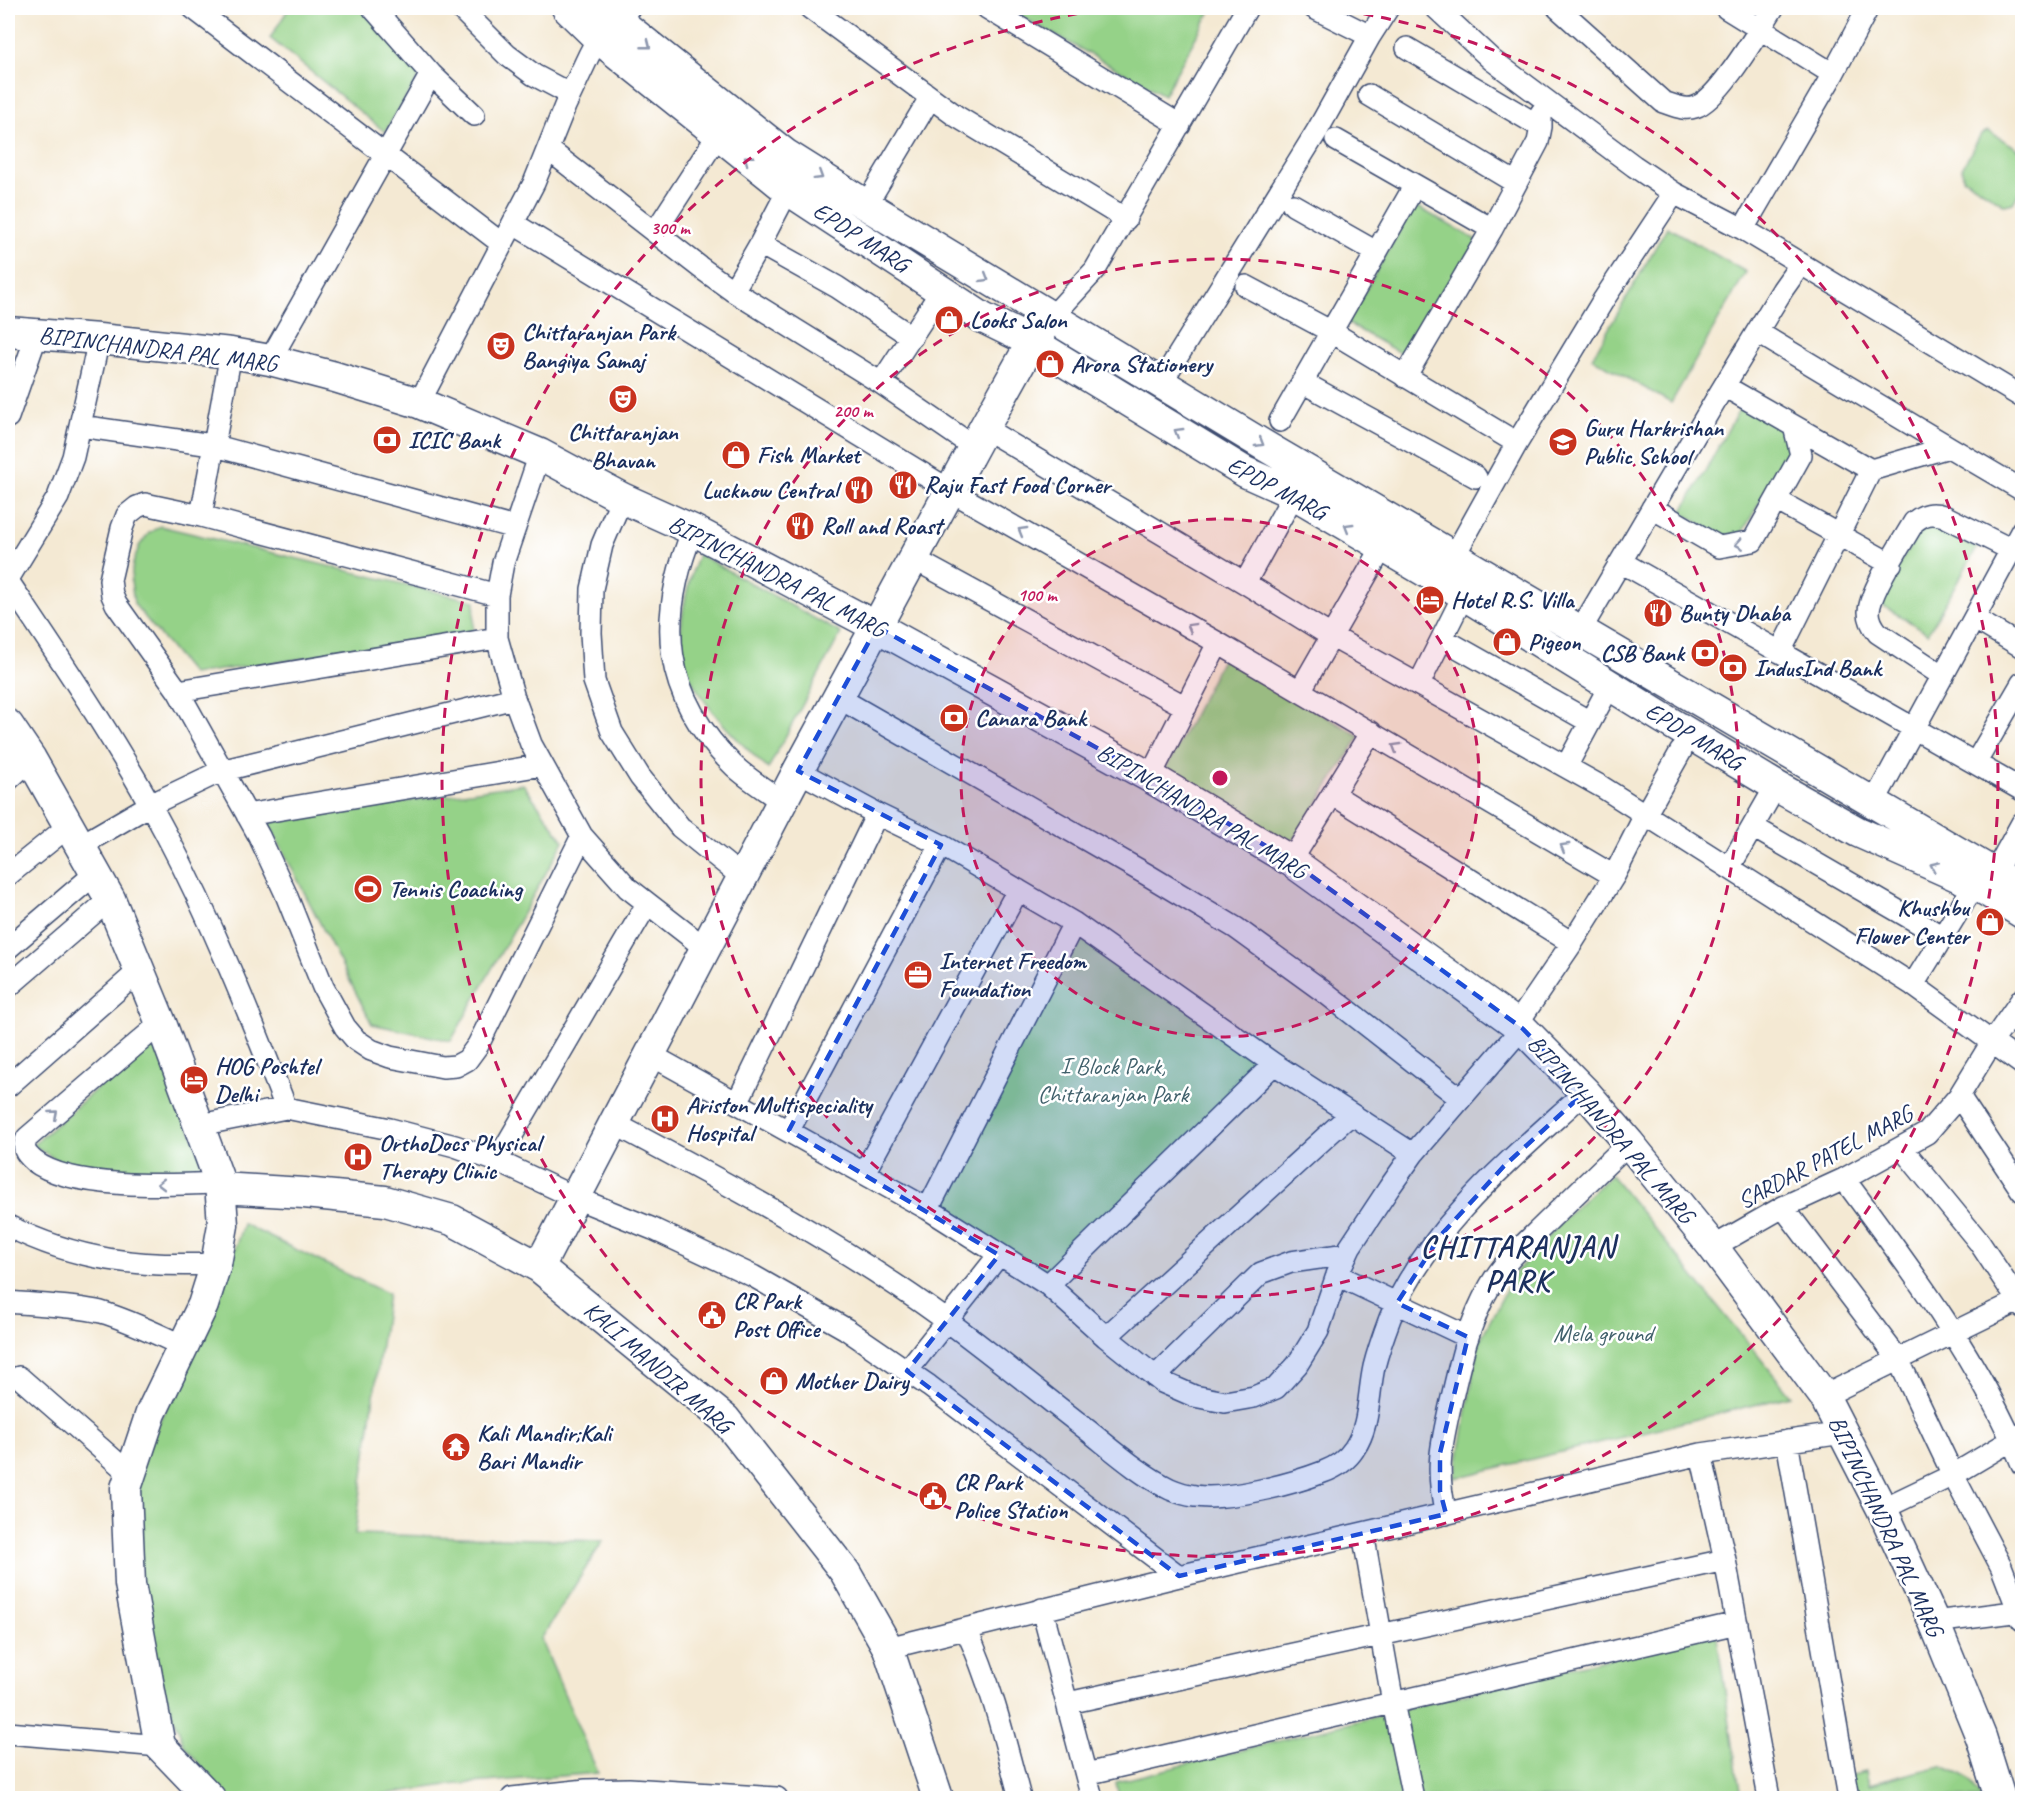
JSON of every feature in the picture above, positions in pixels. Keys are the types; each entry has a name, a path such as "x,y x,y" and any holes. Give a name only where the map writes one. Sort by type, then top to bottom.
{"street":[{"path":"193,8 501,243"},
{"path":"373,8 431,74 474,115"},
{"path":"460,8 507,55 534,75 570,94"},
{"name":"EPDP MARG","path":"567,8 614,16 785,154 1161,383 1453,577 1610,685 1776,786 1858,832 2022,891"},
{"path":"987,8 1180,125"},
{"path":"539,1267 798,771 1032,342 1095,270 1247,8"},
{"path":"1314,8 1370,36"},
{"path":"1161,383 1317,131 1388,8"},
{"path":"1436,8 1492,60 1634,166 1674,193 1743,230 2022,397"},
{"path":"1558,8 1663,102 1680,108 1695,107 1709,97 1725,80 1773,8"},
{"path":"1726,8 1833,74"},
{"path":"1743,230 1833,74 1868,8"},
{"path":"814,9 956,116 1126,219"},
{"path":"419,403 501,243 514,224 549,150 570,94 614,16"},
{"name":"EPDP MARG","path":"614,16 718,135 788,190 983,318 1032,342 1245,472 1294,494 1382,548 1580,631 1874,802 1984,879 2022,913"},
{"path":"1407,48 1541,127"},
{"path":"270,360 431,74"},
{"path":"1406,377 1492,230 1538,142 1541,127 1540,94"},
{"path":"1369,96 1516,183"},
{"path":"866,205 930,98"},
{"path":"655,232 718,135"},
{"path":"1336,141 1492,230"},
{"path":"549,150 733,291 881,383 1245,583 1331,636 1566,767 1913,985 2022,1064"},
{"path":"1280,421 1415,185"},
{"path":"733,291 788,190"},
{"path":"1419,684 1443,639 1453,577 1517,443 1604,299 1674,193"},
{"path":"1293,205 1376,252"},
{"path":"514,224 951,491 1218,643 1614,876"},
{"path":"760,244 837,287 912,337"},
{"path":"1580,631 1721,391 1800,265"},
{"path":"1246,285 1517,443"},
{"path":"881,383 942,290"},
{"path":"1757,332 2022,490"},
{"path":"8,417 22,333"},
{"name":"BIPINCHANDRA PAL MARG","path":"22,333 231,352 270,360 419,403 540,454 622,498 693,530 877,627 1150,777 1291,861 1519,1026 1585,1092 1629,1143 1713,1247 1824,1396 1882,1509 1934,1622 1981,1737 2000,1798"},
{"path":"99,339 73,457 58,497 8,580 109,735 150,805 200,902 286,1108"},
{"path":"201,516 231,352"},
{"path":"1302,382 1476,477"},
{"path":"1721,391 1794,426 1870,470 1949,447"},
{"path":"80,426 212,446 514,528"},
{"path":"1652,508 1719,547 1753,542 1801,454 1794,426"},
{"path":"540,454 503,563 497,595 497,638 514,698 531,744 582,836 621,880 647,904 705,948"},
{"path":"1780,652 1870,470"},
{"path":"1245,583 1294,494"},
{"path":"622,498 602,544 592,589 591,633 594,681 612,732 640,777 680,827 742,877"},
{"path":"1776,500 1891,564"},
{"path":"497,595 201,516 145,504 127,515 110,580 116,604 178,691 247,815 285,892 323,987 345,1028 356,1040 371,1050 390,1057 443,1067 456,1066 467,1060 478,1045 582,836"},
{"path":"1943,676 1878,633 1872,624 1869,611 1873,597 1914,522 1923,515 1934,513 2012,550"},
{"path":"693,530 680,562 672,602 670,645 679,689 703,731 735,766 782,802"},
{"path":"1874,802 2022,530"},
{"path":"1300,691 1382,548"},
{"path":"914,559 1186,707"},
{"path":"1621,562 1915,727 2022,790"},
{"path":"1975,620 2022,647"},
{"path":"178,691 497,638"},
{"path":"1443,639 1590,722"},
{"path":"1150,777 1218,643"},
{"path":"1976,762 2022,683"},
{"path":"1566,767 1610,685"},
{"path":"8,876 75,835 150,805 221,771 514,698"},
{"path":"838,698 1236,928 1327,993 1460,1098"},
{"path":"8,728 31,759 103,886 161,1023 200,1125 220,1186 223,1225 216,1264 203,1305 151,1413 126,1488 130,1584 160,1746 210,1798"},
{"path":"1291,861 1371,732"},
{"path":"651,1055 928,1209 1048,1285 1155,1377 1194,1396 1225,1402 1254,1397 1276,1388 1297,1365 1318,1331 1337,1275 1347,1254 1413,1154 1519,1026 1614,876 1681,752"},
{"path":"8,780 31,759"},
{"path":"247,815 542,765"},
{"path":"798,771 940,845 1074,923 1274,1064 1413,1154"},
{"path":"1729,868 1776,786"},
{"path":"1334,795 1572,943"},
{"path":"737,1103 877,814"},
{"path":"1913,985 2022,823"},
{"path":"1753,827 1944,937"},
{"path":"789,1130 940,845"},
{"path":"8,948 103,886"},
{"path":"8,987 103,886"},
{"path":"864,1173 1018,890"},
{"path":"497,1161 647,904"},
{"path":"928,1209 1074,923"},
{"path":"8,1086 140,970"},
{"name":"SARDAR PATEL MARG","path":"1713,1247 1783,1207 1844,1179 1928,1133 1959,1096 1992,1042 2021,1003"},
{"path":"161,1023 27,1138 24,1146 25,1154 44,1168 108,1182 220,1186"},
{"path":"1048,1285 1274,1064"},
{"path":"615,1124 777,1211 860,1261 947,1320 1136,1468 1171,1489 1196,1497 1224,1496 1274,1486 1324,1472 1341,1462 1354,1449 1364,1427 1374,1368 1386,1328 1420,1262 1504,1166 1585,1092"},
{"path":"1959,1096 2016,1168 2022,1191"},
{"path":"200,1125 286,1108 390,1129 455,1146 497,1161 576,1198 653,1229 753,1276 846,1329 907,1371 1179,1576"},
{"path":"1106,1337 1351,1114"},
{"path":"1446,1514 1440,1491 1440,1453 1462,1353 1490,1285 1512,1255 1629,1143"},
{"path":"1824,1396 1954,1331 2021,1303 1979,1242 1902,1148"},
{"path":"1844,1179 1954,1331 2018,1437 2022,1464"},
{"name":"KALI MANDIR MARG","path":"220,1186 385,1201 452,1220 539,1267 725,1419 845,1572 888,1648 938,1798"},
{"path":"1783,1207 1898,1359 1953,1475 2001,1566 2021,1614 1934,1622"},
{"path":"8,1226 37,1241 108,1260 163,1266 216,1264"},
{"path":"1155,1377 1261,1273 1291,1262 1347,1254"},
{"path":"907,1371 999,1255"},
{"path":"1337,1275 1468,1337"},
{"path":"8,1302 65,1306 101,1312 183,1346"},
{"path":"19,1377 130,1474"},
{"path":"888,1648 1179,1576 1701,1454 1843,1433"},
{"path":"1882,1509 1953,1475 2018,1437"},
{"path":"1787,1441 1849,1798"},
{"path":"1701,1454 1725,1560 1769,1798"},
{"path":"1363,1533 1393,1703 1413,1798"},
{"path":"1068,1703 1725,1560"},
{"path":"1042,1609 1092,1798"},
{"path":"1086,1774 1737,1623"},
{"path":"966,1629 978,1654 1020,1798"},
{"path":"8,1733 160,1746"},
{"path":"522,1798 586,1790 629,1789 777,1798"}],"highlighted area":[{"path":"877,627 1150,777 1291,861 1522,1028 1585,1092 1504,1166 1441,1235 1397,1303 1468,1337 1440,1453 1440,1491 1446,1514 1179,1576 907,1371 999,1255 789,1130 941,845 798,771"}],"green space":[{"path":"289,8 362,8 420,75 385,132 270,38"},
{"path":"1006,8 1212,8 1164,95"},
{"path":"1988,131 2022,151 2022,187 2013,203 2005,205 1963,178 1962,168 1981,134"},
{"path":"1414,205 1480,242 1412,360 1347,323"},
{"path":"1667,227 1746,272 1671,403 1592,358"},
{"path":"1742,404 1784,431 1788,453 1742,533 1722,536 1682,513"},
{"path":"1928,519 1977,548 1928,633 1875,601"},
{"path":"160,526 475,601 473,635 192,674 134,604 131,581 133,564 139,546 149,533"},
{"path":"698,554 841,633 768,769 716,716 686,671 681,649 682,622 690,579"},
{"path":"1223,658 1360,736 1289,848 1164,772"},
{"path":"523,784 564,841 451,1041 372,1024 268,822"},
{"name":"I Block Park, Chittaranjan Park","path":"1072,933 1274,1064 1048,1285 939,1204"},
{"path":"154,1038 207,1172 150,1177 61,1163 33,1145"},
{"name":"Mela ground","path":"1611,1175 1791,1396 1455,1478 1479,1342 1515,1273 1571,1211"},
{"path":"243,1224 388,1294 355,1534 603,1541 541,1639 598,1773 447,1785 358,1798 226,1798 184,1745 164,1690 132,1567 139,1464 219,1297"},
{"path":"1716,1631 1741,1798 1119,1798 1116,1782"},
{"path":"1941,1766 1965,1777 1982,1798 1846,1798 1844,1777 1866,1772 1869,1784"}],"place":[{"name":"Looks Salon","path":"949,320"},
{"name":"Chittaranjan Park Bangiya Samaj","path":"501,346"},
{"name":"Arora Stationery","path":"1050,364"},
{"name":"Chittaranjan Bhavan","path":"623,399"},
{"name":"ICIC Bank","path":"387,440"},
{"name":"Guru Harkrishan Public School","path":"1563,442"},
{"name":"Fish Market","path":"736,455"},
{"name":"Raju Fast Food Corner","path":"903,485"},
{"name":"Lucknow Central","path":"859,490"},
{"name":"Roll and Roast","path":"800,526"},
{"name":"Hotel R.S. Villa","path":"1430,600"},
{"name":"Bunty Dhaba","path":"1658,613"},
{"name":"Pigeon","path":"1507,642"},
{"name":"CSB Bank","path":"1705,653"},
{"name":"IndusInd Bank","path":"1733,668"},
{"name":"Canara Bank","path":"954,718"},
{"name":"Tennis Coaching","path":"368,889"},
{"name":"Khushbu Flower Center","path":"1990,922"},
{"name":"Internet Freedom Foundation","path":"918,975"},
{"name":"HOG Poshtel Delhi","path":"194,1080"},
{"name":"Ariston Multispeciality Hospital","path":"665,1119"},
{"name":"OrthoDocs Physical Therapy Clinic","path":"358,1157"},
{"name":"CR Park Post Office","path":"712,1315"},
{"name":"Mother Dairy","path":"774,1381"},
{"name":"Kali Mandir;Kali Bari Mandir","path":"456,1447"},
{"name":"CR Park Police Station","path":"933,1496"}],"district":[{"name":"CHITTARANJAN PARK","path":"1518,1264"}]}
